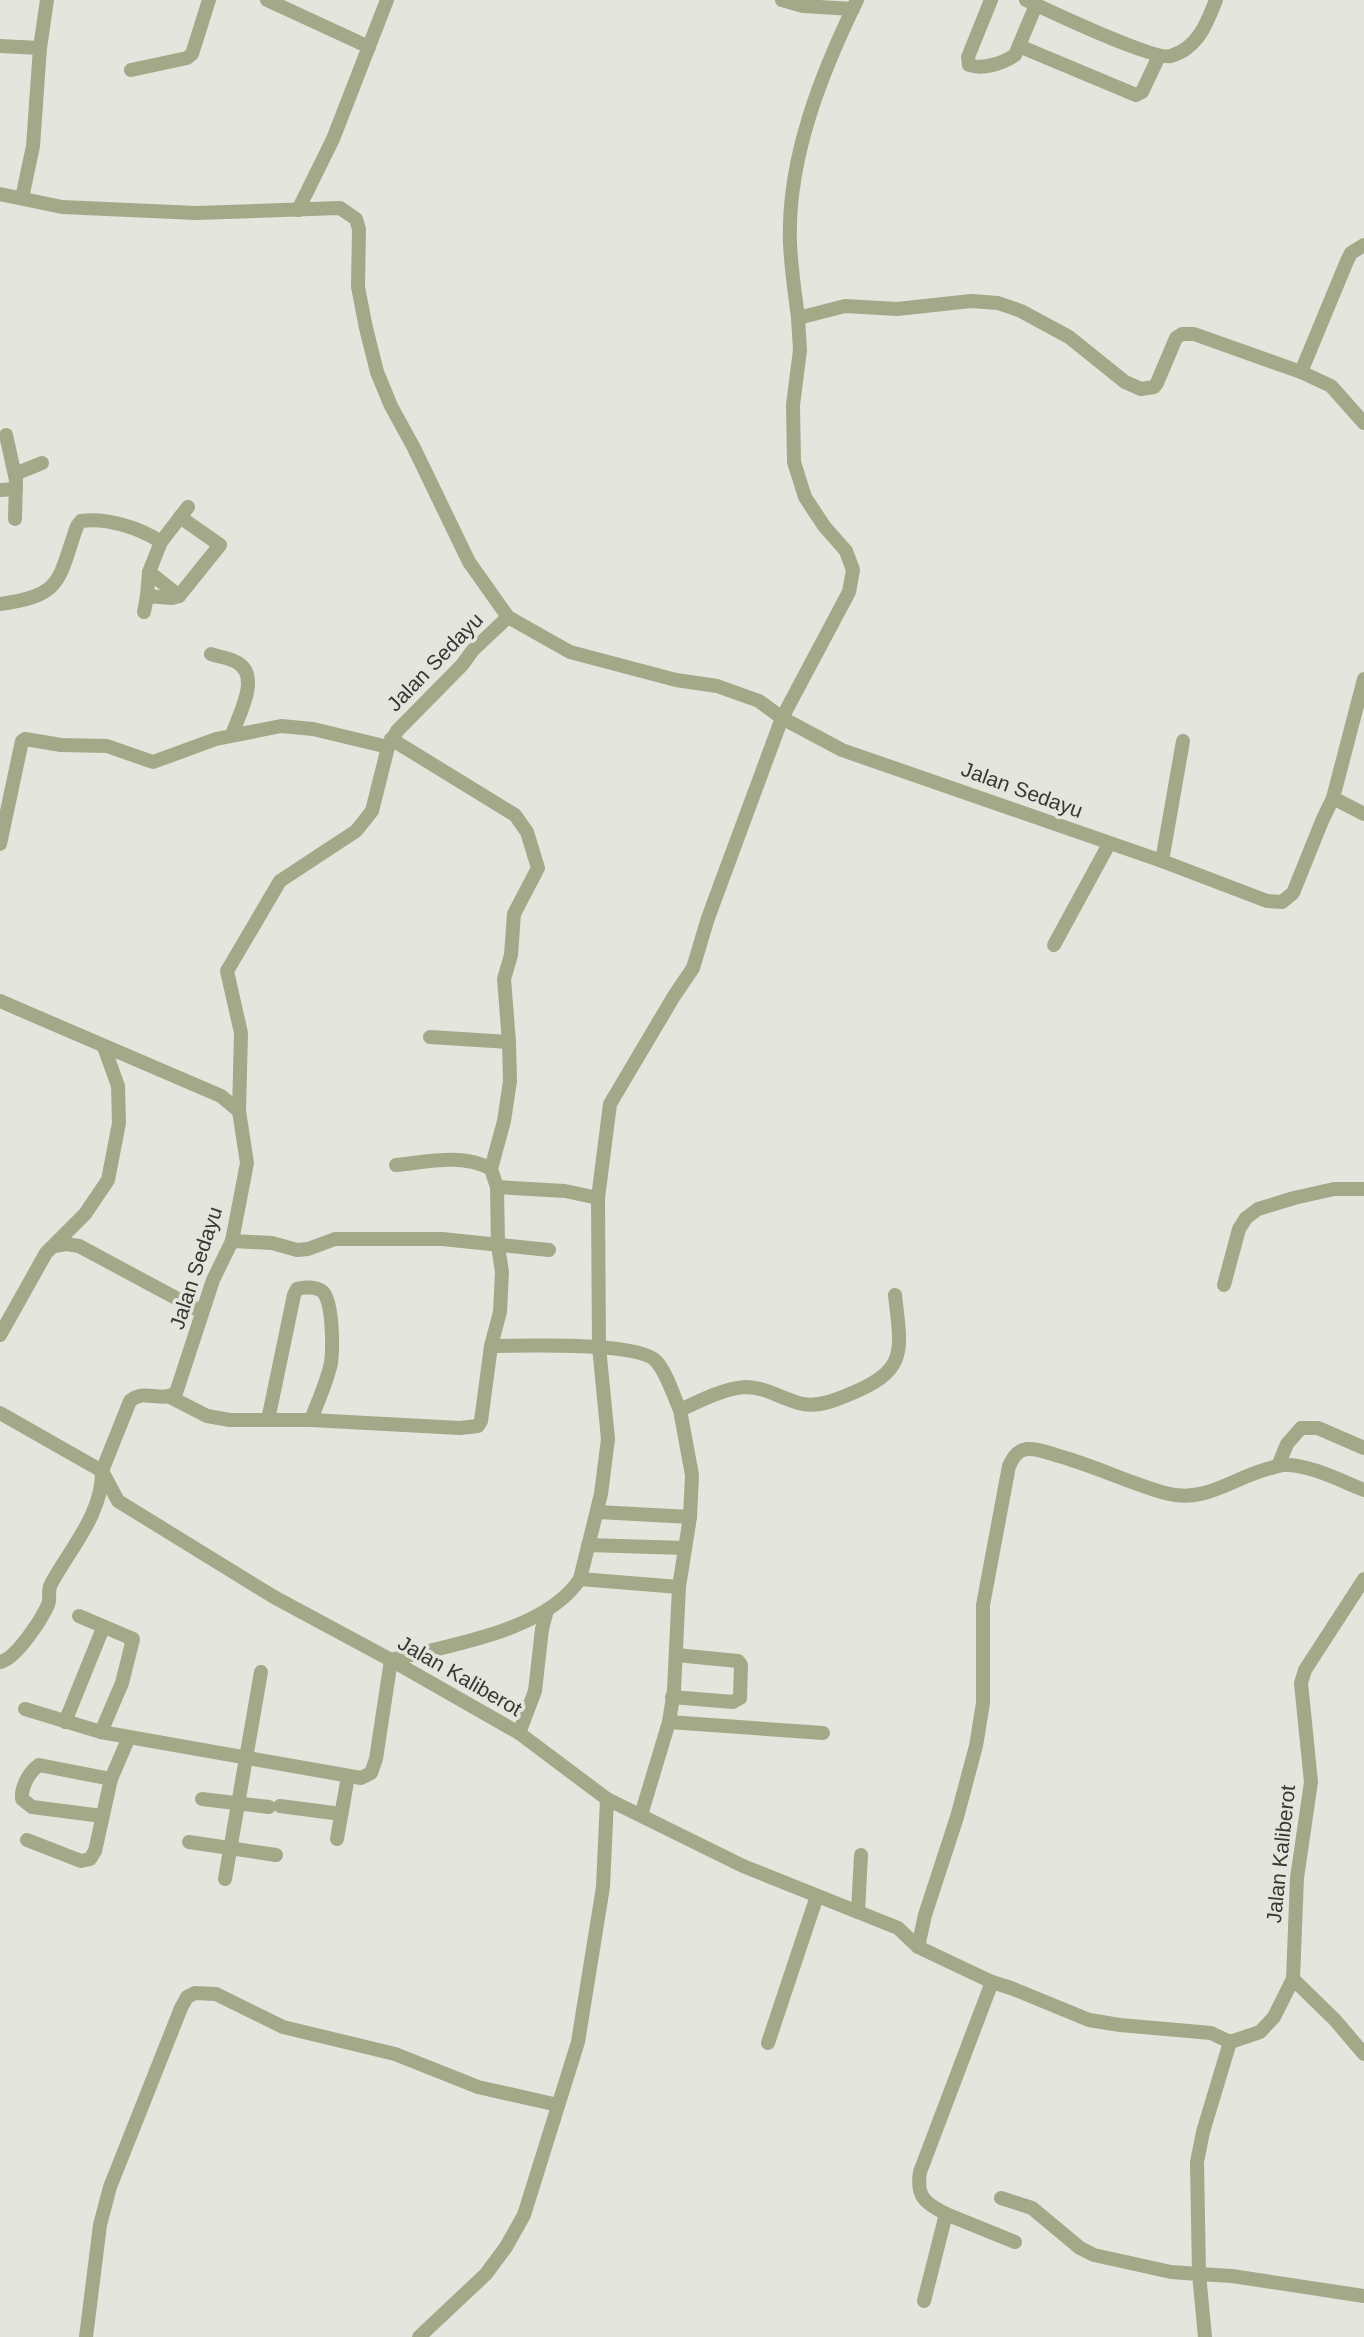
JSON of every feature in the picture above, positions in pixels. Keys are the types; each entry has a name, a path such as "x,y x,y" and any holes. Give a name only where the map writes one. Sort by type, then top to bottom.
{"street":[{"path":"22,198 33,146 40,48 47,0"},
{"path":"131,70 187,58 192,54 209,0"},
{"path":"267,0 369,47"},
{"path":"298,210 333,139 387,0"},
{"path":"26,1709 101,1732 348,1776 368,1776 373,1767 391,1660 504,1630 547,1610 575,1587 580,1579 598,1512 608,1439 599,1347 598,1198 610,1104 693,968 708,918 782,718 849,592 853,570 846,551 804,497 794,462 793,405 800,350 790,242 794,177 810,115 831,55 855,5 803,6 782,0"},
{"path":"991,0 968,57 969,65 982,68 1015,55 1031,2 1159,56 1170,56 1192,43 1204,31 1216,0"},
{"path":"0,46 40,48"},
{"path":"1019,46 1136,95 1142,92 1159,56"},
{"path":"0,197 22,198 62,207 196,213 340,208 356,219 360,239 358,287 377,372 391,406 469,562 508,617"},
{"path":"1301,372 1351,253 1364,245"},
{"path":"798,318 845,306 898,309 985,301 1021,311 1069,337 1125,382 1141,389 1154,387 1175,338 1194,334 1301,372 1333,388 1364,423"},
{"path":"6,435 15,481 15,519"},
{"path":"0,490 42,463"},
{"path":"144,612 149,572 161,542 184,512 220,545 179,596 147,596"},
{"path":"0,604 32,598 52,587 81,521 90,520 139,529 161,542"},
{"path":"149,572 179,596"},
{"name":"Jalan Sedayu","path":"170,1397 180,1385 213,1280 232,1241 247,1163 239,1111 241,1033 227,971 280,881 366,822 372,811 390,743 473,650 508,617 577,655 676,680 717,687 759,701 782,718 842,750 1162,861 1267,901 1282,901 1293,893 1333,798 1364,680"},
{"path":"211,654 238,663 248,676 248,686 232,735"},
{"path":"0,1662 14,1655 50,1602 49,1588 90,1517 102,1482 102,1471 130,1401 140,1395 162,1399 170,1397 207,1416 218,1418 460,1428 478,1426 481,1421 491,1346 500,1312 502,1272 498,1246 497,1187 491,1169 508,1094 509,1042 504,979 511,954 514,914 538,868 523,823 506,808 390,743 281,726 232,735 153,762 107,746 61,745 23,740 1,838"},
{"path":"1162,861 1183,741"},
{"path":"1333,798 1364,814"},
{"path":"1054,945 1109,844"},
{"path":"0,1001 221,1096 239,1111"},
{"path":"430,1037 509,1042"},
{"path":"0,1335 46,1253 85,1214 108,1180 119,1123 118,1086 104,1047"},
{"path":"396,1165 454,1159 481,1163 491,1169"},
{"path":"497,1187 565,1191 598,1198"},
{"path":"1224,1285 1239,1229 1246,1218 1258,1209 1334,1189 1364,1189"},
{"path":"232,1241 272,1243 296,1250 335,1239 442,1239 549,1250"},
{"path":"55,1246 79,1246 202,1312"},
{"path":"268,1420 294,1296 301,1287 319,1289 325,1295 332,1339 330,1364 310,1420"},
{"path":"680,1410 731,1390 750,1387 803,1404 835,1401 881,1380 895,1363 900,1344 895,1295"},
{"path":"491,1346 599,1347 629,1350 652,1357 660,1367 680,1410 692,1475 690,1517 679,1587 670,1722 641,1815"},
{"path":"0,1413 102,1471"},
{"path":"1278,1466 1287,1444 1301,1428 1318,1428 1364,1448"},
{"path":"918,1947 925,1915 957,1817 976,1745 983,1703 983,1605 1009,1466 1013,1457 1020,1451 1038,1450 1095,1466 1164,1493 1182,1497 1200,1496 1251,1473 1287,1464 1364,1490"},
{"name":"Jalan Kaliberot","path":"102,1471 118,1501 274,1597 519,1733 607,1799 743,1866 898,1928 918,1947 992,1982 1011,1987 1089,2020 1211,2033 1230,2042 1260,2032 1274,2017 1293,1979 1297,1878 1311,1782 1301,1683 1305,1671 1364,1578"},
{"path":"598,1512 690,1517"},
{"path":"588,1545 685,1548"},
{"path":"580,1579 679,1587"},
{"path":"519,1733 535,1691 542,1629 547,1610"},
{"path":"79,1616 133,1639 122,1683 101,1732"},
{"path":"65,1722 103,1628"},
{"path":"672,1697 733,1702 740,1698 741,1665 738,1661 676,1655"},
{"path":"225,1879 261,1672"},
{"path":"670,1722 823,1733"},
{"path":"27,1840 75,1859 90,1859 95,1851 111,1779 129,1737"},
{"path":"102,1816 32,1807 22,1798 22,1788 39,1765 111,1779"},
{"path":"337,1839 348,1776"},
{"path":"202,1799 341,1814"},
{"path":"421,2336 486,2274 506,2247 524,2215 578,2042 603,1887 607,1799"},
{"path":"189,1842 276,1855"},
{"path":"858,1912 861,1855"},
{"path":"768,2043 817,1896"},
{"path":"1293,1979 1335,2020 1364,2054"},
{"path":"992,1982 918,2183 920,2194 932,2207 1015,2242"},
{"path":"86,2337 100,2225 110,2187 180,2008 187,1997 195,1993 216,1994 283,2027 395,2054 478,2087 558,2105"},
{"path":"1205,2337 1199,2274 1197,2162 1202,2132 1230,2042"},
{"path":"1001,2198 1032,2208 1080,2248 1094,2255 1171,2272 1232,2276 1364,2296"},
{"path":"924,2301 946,2214"}]}
